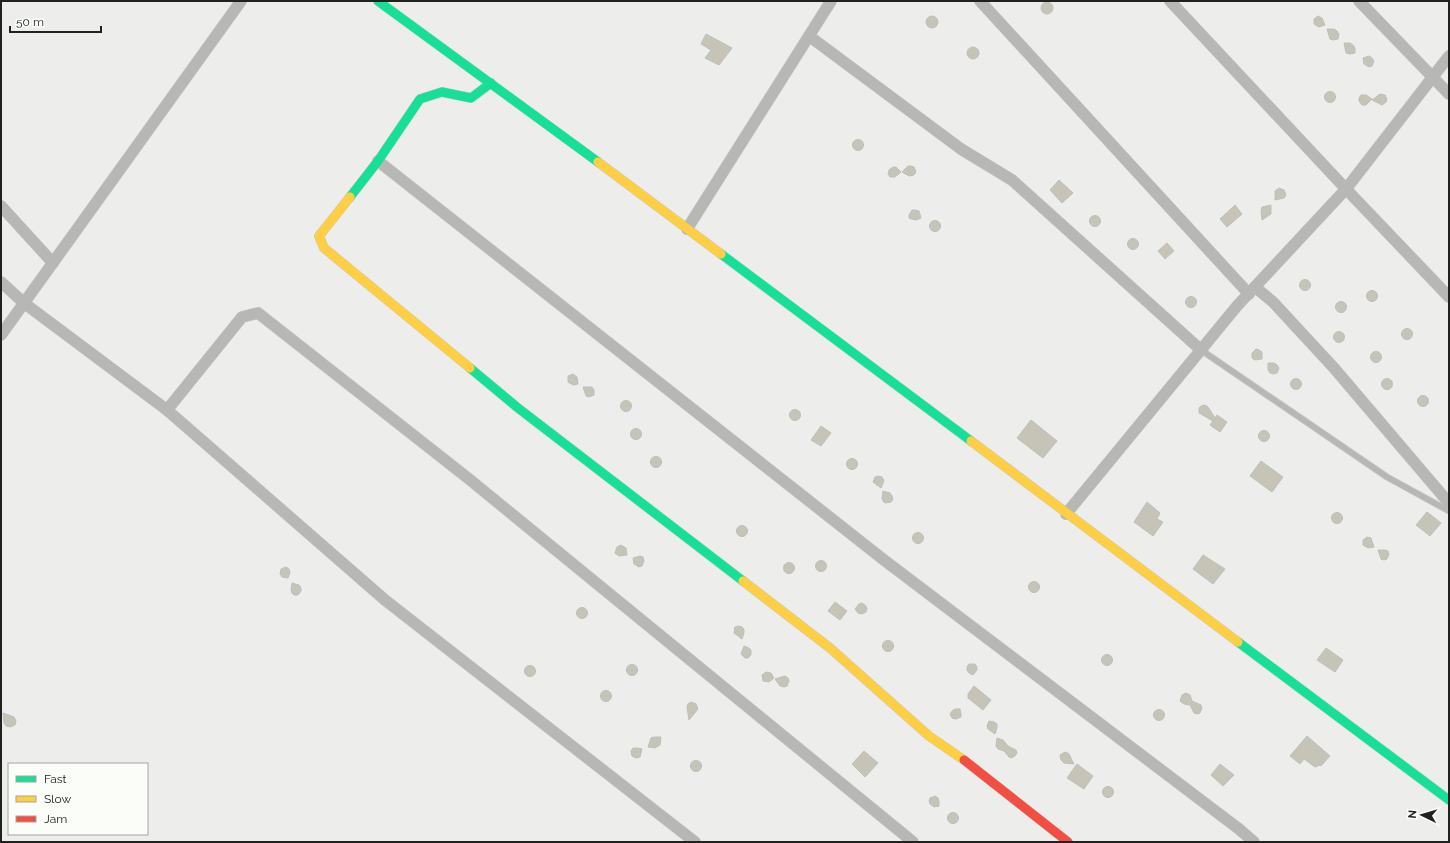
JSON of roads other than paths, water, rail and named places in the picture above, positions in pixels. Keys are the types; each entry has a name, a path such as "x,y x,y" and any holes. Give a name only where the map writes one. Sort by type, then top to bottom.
{"street":[{"path":"1,335 241,1"},
{"path":"378,1 553,128 1449,800"},
{"path":"687,229 831,1"},
{"path":"980,1 1252,290 1273,302 1334,368 1449,503"},
{"path":"1170,1 1449,297"},
{"path":"1359,1 1449,94"},
{"path":"809,36 961,149 1012,180 1201,350"},
{"path":"1066,514 1252,290 1346,189 1449,56"},
{"path":"491,83 470,98 442,92 420,99 378,161 319,236 324,248 518,408 830,648 929,736 970,765 1068,842"},
{"path":"378,161 884,560 1240,829 1254,842"},
{"path":"1,206 53,263"},
{"path":"1,282 24,303 167,410 385,600 694,842"},
{"path":"167,410 242,317 258,313 475,484 913,842"}],"lane":[{"path":"1201,350 1388,477 1449,511"}]}
